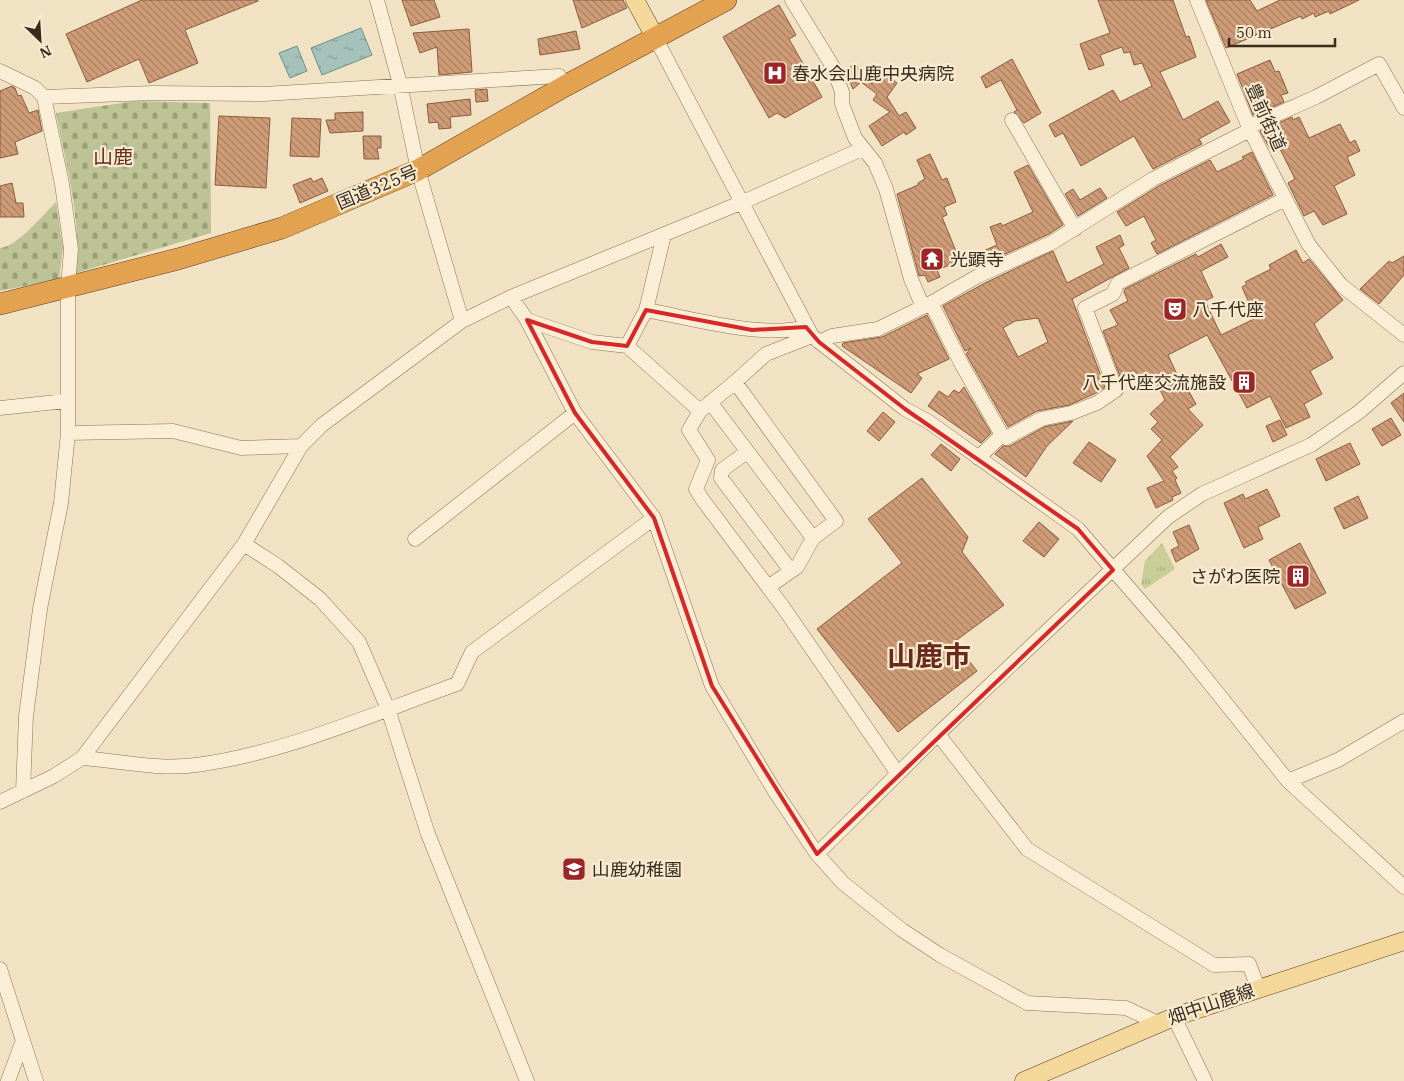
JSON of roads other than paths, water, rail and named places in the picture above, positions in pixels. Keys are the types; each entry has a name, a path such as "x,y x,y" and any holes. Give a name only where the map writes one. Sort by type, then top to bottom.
{"highway":[{"name":"国道325号","path":"0,304 178,259 282,228 418,170 565,86 726,0"}],"main road":[{"path":"635,0 656,39"},
{"name":"畑中山鹿線","path":"1024,1081 1174,1017 1404,941"}],"street":[{"path":"377,0 400,84 418,170 462,321"},
{"path":"792,0 833,67 842,92 842,104 855,138 875,163 886,189 911,279 1002,435 1006,438 1041,419 1071,413 1097,403 1116,390 1085,308 1113,294 1118,283 1285,199"},
{"name":"豊前街道","path":"1197,0 1249,129 1309,245 1341,285 1404,335"},
{"path":"656,39 812,335"},
{"path":"898,774 768,587 696,489 708,460 689,430 705,406 766,354 812,335 832,336 878,329 927,305 978,276 1053,242 1153,179 1379,64 1404,108"},
{"path":"0,71 35,88 44,98 62,184 71,250 68,286 66,401 68,433 61,503 40,609 26,716 23,791"},
{"path":"44,98 153,92 264,94 400,84 559,76 565,86"},
{"path":"1012,120 1074,229"},
{"path":"0,802 54,776 82,758 244,544 301,446 322,425 462,321 511,297 743,202 862,149"},
{"path":"627,346 646,310 664,235"},
{"path":"511,297 527,320 574,413 654,518 712,686 774,790 817,854 843,883 902,930 940,955 1028,1003 1126,1008 1158,1023"},
{"path":"646,310 752,330 797,329 812,335 905,409 928,422 1078,530 1186,656 1288,781 1404,887"},
{"path":"527,320 571,333 592,342 627,346 705,406 747,452 812,538"},
{"path":"817,854 938,734 1168,517 1202,494 1311,445 1359,412 1404,373"},
{"path":"735,382 836,521 812,538 797,567 768,587"},
{"path":"0,408 66,401"},
{"path":"416,540 574,413"},
{"path":"68,433 173,432 241,448 301,446"},
{"path":"978,458 1002,435"},
{"path":"747,452 722,470 721,478 791,571"},
{"path":"82,758 166,766 195,765 298,742 457,684 472,652 654,518"},
{"path":"244,544 278,566 320,599 359,642 388,709 428,834 527,1081"},
{"path":"1288,781 1338,760 1404,721"},
{"path":"938,734 1027,849 1214,965 1249,964 1258,988"},
{"path":"0,969 36,1081"},
{"path":"1174,1017 1205,1081"},
{"path":"8,1081 23,1040"}],"water":[{"path":"361,28 372,55 322,75 311,48"},
{"path":"297,46 307,71 290,78 279,53"}],"place":[{"name":"春水会山鹿中央病院","path":"775,73"},
{"name":"光顕寺","path":"932,259"},
{"name":"八千代座","path":"1175,309"},
{"name":"八千代座交流施設","path":"1244,382"},
{"name":"さがわ医院","path":"1298,576"},
{"name":"山鹿幼稚園","path":"574,869"}],"district":[{"name":"山鹿","path":"113,156"},
{"name":"山鹿市","path":"929,655"}]}
